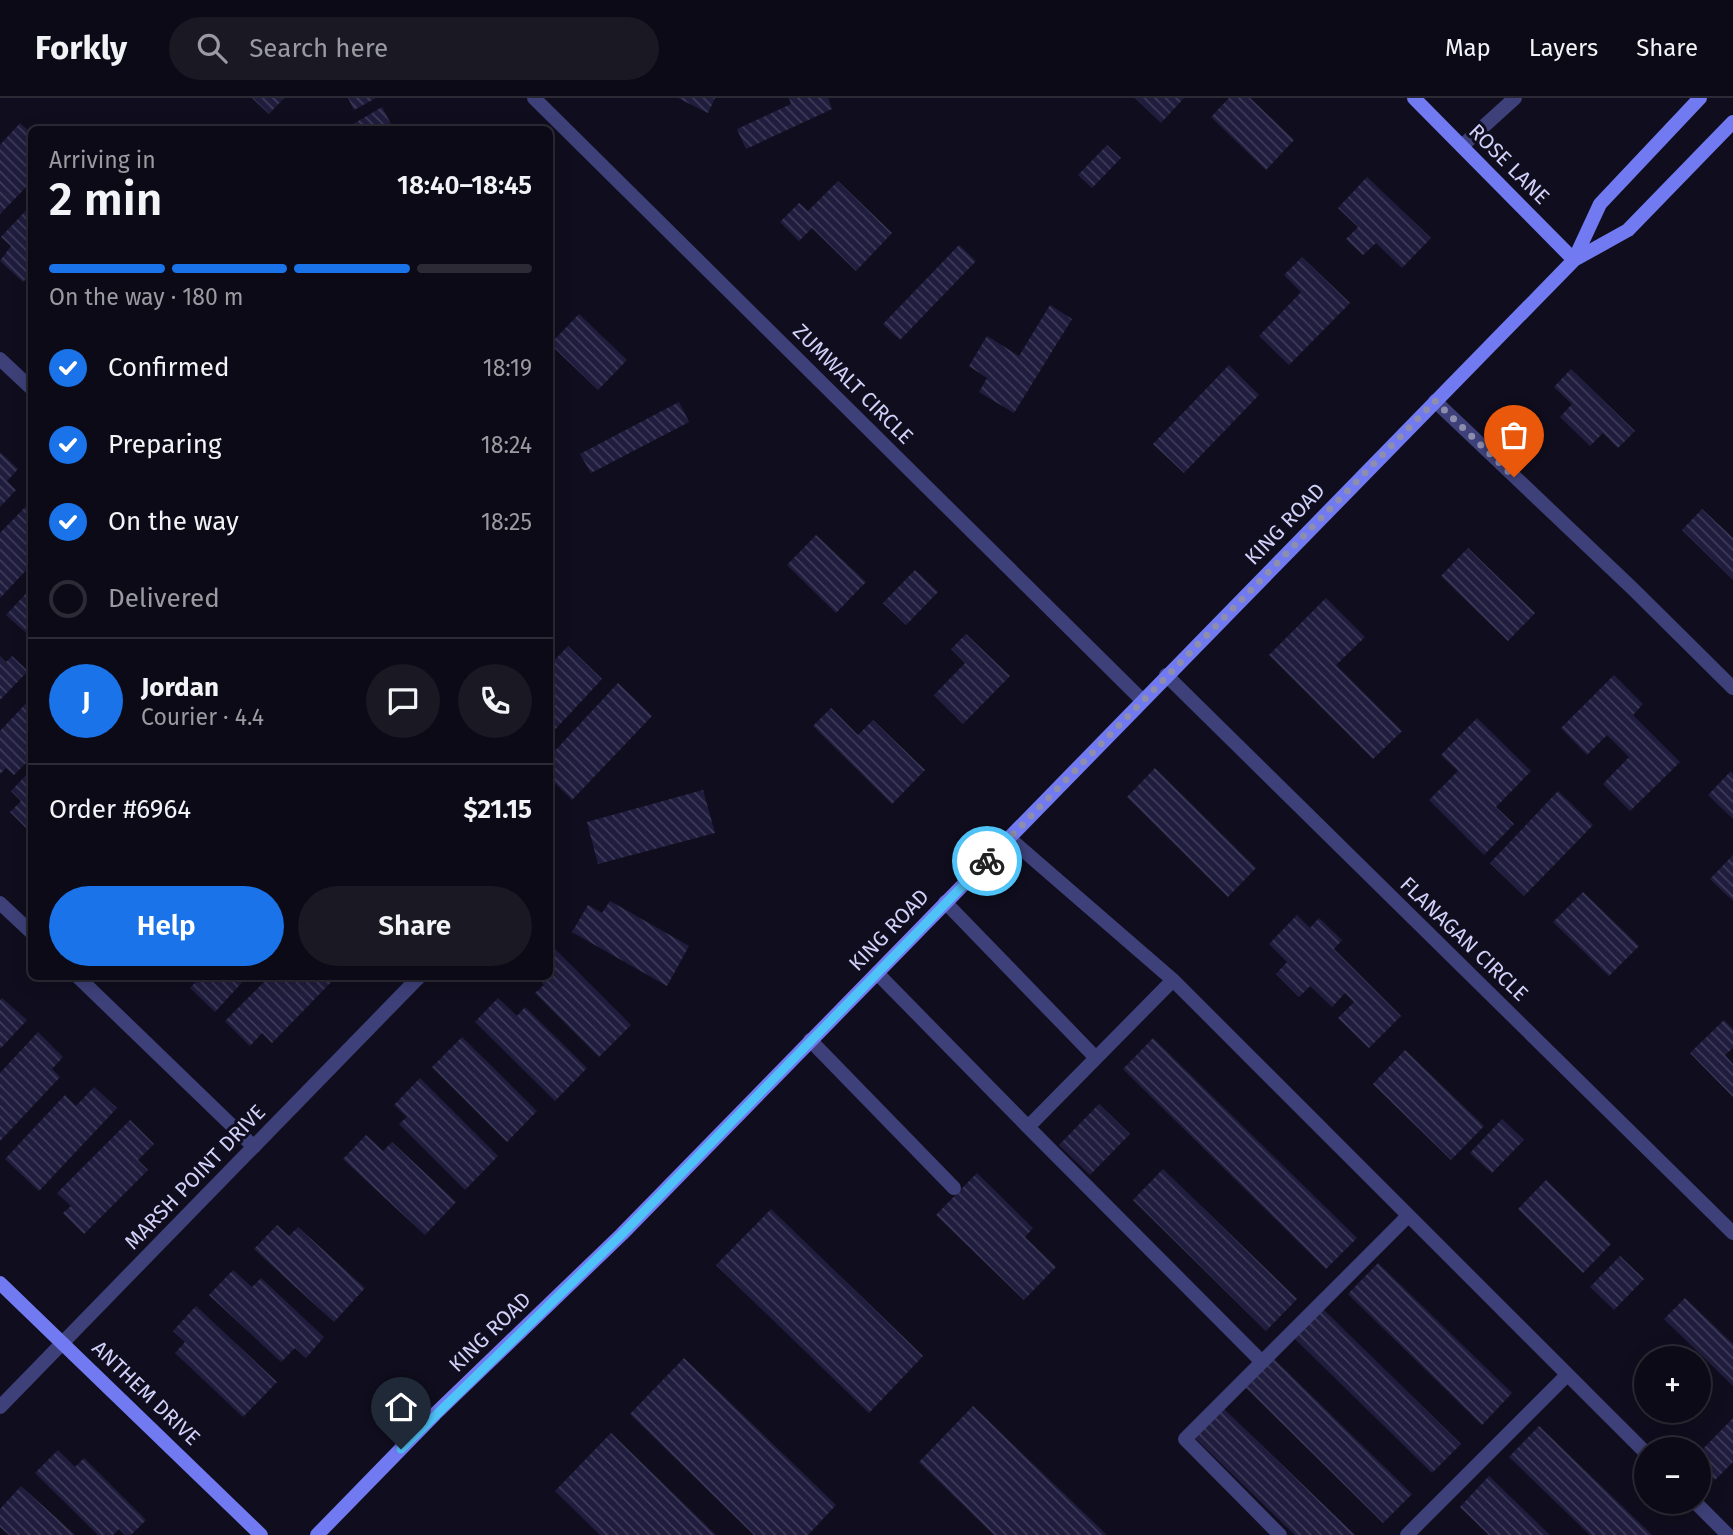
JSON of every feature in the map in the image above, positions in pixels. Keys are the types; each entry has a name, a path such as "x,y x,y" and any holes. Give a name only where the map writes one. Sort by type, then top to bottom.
{"street":[{"name":"ZUMWALT CIRCLE","path":"534,98 1142,700"},
{"name":"ROSE LANE","path":"1414,98 1574,260"},
{"path":"1462,146 1516,98"},
{"name":"KING ROAD","path":"1574,260 1600,204 1700,98"},
{"name":"KING ROAD","path":"317,1535 435,1415 622,1234 1574,260 1628,230 1733,122"},
{"path":"0,359 28,385"},
{"path":"1435,401 1733,688"},
{"name":"FLANAGAN CIRCLE","path":"1166,675 1733,1233"},
{"path":"1009,838 1173,980 1634,1441"},
{"path":"945,902 1096,1058"},
{"path":"0,903 28,929"},
{"path":"877,973 1262,1362"},
{"path":"81,980 254,1147"},
{"name":"MARSH POINT DRIVE","path":"0,1407 416,980"},
{"path":"1028,1127 1173,980"},
{"path":"810,1040 954,1188"},
{"path":"1280,1535 1185,1439 1408,1216"},
{"name":"ANTHEM DRIVE","path":"0,1283 261,1535"},
{"path":"1407,1535 1567,1375"},
{"path":"1707,1514 1728,1535"}],"building":[{"path":"252,98 284,98 269,114"},
{"path":"348,98 376,98 354,110"},
{"path":"678,98 715,98 708,113"},
{"path":"789,98 828,98 832,109 746,149 737,129 791,104"},
{"path":"1135,98 1184,98 1161,123"},
{"path":"1229,98 1250,98 1294,140 1266,170 1211,117"},
{"path":"382,107 391,124 388,126 350,126"},
{"path":"20,123 28,130 28,185 0,214 0,145"},
{"path":"1107,145 1121,158 1092,188 1078,175"},
{"path":"1367,177 1431,238 1402,268 1376,243 1363,255 1346,239 1358,227 1338,208"},
{"path":"838,181 892,233 856,271 812,228 799,241 780,222 799,203 808,211"},
{"path":"28,208 28,277 23,282 0,261 11,246 1,237"},
{"path":"959,245 976,261 900,340 883,324"},
{"path":"1302,257 1350,303 1289,365 1259,336 1301,292 1284,275"},
{"path":"1050,305 1072,319 1014,413 979,392 987,378 969,366 987,336 1019,356"},
{"path":"579,314 627,360 598,390 553,347 553,341"},
{"path":"1229,365 1259,395 1184,473 1153,444"},
{"path":"1571,369 1635,431 1618,448 1603,433 1590,446 1560,417 1572,404 1554,387"},
{"path":"679,402 689,422 591,473 580,454"},
{"path":"0,452 18,469 7,481 16,490 0,507"},
{"path":"28,504 28,568 0,598 0,533"},
{"path":"1702,509 1733,538 1733,580 1682,530"},
{"path":"816,535 866,582 836,613 787,565"},
{"path":"1468,548 1535,613 1508,641 1441,576"},
{"path":"915,570 938,592 906,625 883,603"},
{"path":"28,591 28,634 6,615"},
{"path":"1326,598 1365,637 1336,665 1402,731 1373,759 1269,655"},
{"path":"966,634 1010,676 963,724 934,695 965,663 951,649"},
{"path":"568,646 602,679 553,732 553,662"},
{"path":"0,656 6,662 12,656 28,671 0,700"},
{"path":"1614,675 1643,704 1633,715 1680,762 1630,811 1603,784 1629,757 1607,735 1587,755 1561,728"},
{"path":"618,683 652,716 572,800 553,781 553,753"},
{"path":"28,701 28,761 14,775 6,768 0,774 0,731"},
{"path":"831,708 858,735 873,720 925,770 892,804 813,726"},
{"path":"1477,718 1531,771 1496,807 1514,824 1484,855 1429,800 1458,771 1441,755"},
{"path":"1155,768 1256,868 1228,897 1127,797"},
{"path":"1731,771 1733,774 1733,819 1708,795"},
{"path":"28,773 28,830 10,812 21,801 11,791"},
{"path":"703,790 715,833 598,864 587,822"},
{"path":"1558,791 1593,825 1524,896 1490,863"},
{"path":"1733,855 1733,901 1710,879"},
{"path":"1583,892 1639,946 1609,976 1553,922"},
{"path":"610,901 689,946 667,986 572,932 588,905 602,913"},
{"path":"1297,915 1310,928 1319,918 1342,940 1334,949 1401,1016 1369,1048 1338,1018 1354,1002 1345,993 1332,1007 1310,986 1299,997 1276,974 1287,962 1269,944"},
{"path":"555,949 631,1025 599,1057 535,993 544,985 540,980 553,980"},
{"path":"197,980 244,980 215,1012 190,988"},
{"path":"266,980 333,980 272,1043 262,1033 250,1046 225,1021"},
{"path":"2,998 27,1020 0,1049 0,1000"},
{"path":"498,998 517,1016 525,1007 587,1068 555,1101 475,1022"},
{"path":"1724,1020 1733,1029 1733,1048 1725,1055 1733,1064 1733,1097 1690,1053"},
{"path":"38,1032 63,1057 52,1069 60,1077 0,1141 0,1073"},
{"path":"462,1037 537,1111 507,1142 432,1067"},
{"path":"1153,1038 1357,1238 1326,1269 1123,1069"},
{"path":"1405,1050 1484,1126 1451,1160 1373,1084"},
{"path":"420,1078 498,1156 465,1190 399,1124 407,1117 394,1105"},
{"path":"94,1087 117,1108 39,1191 5,1159 65,1095 76,1106"},
{"path":"1099,1104 1130,1134 1090,1175 1059,1145"},
{"path":"1502,1119 1524,1140 1492,1173 1470,1153"},
{"path":"130,1120 154,1144 138,1160 148,1170 84,1234 63,1213 71,1206 57,1193"},
{"path":"366,1135 383,1151 392,1142 456,1202 425,1235 343,1159"},
{"path":"1163,1169 1297,1299 1266,1331 1133,1200"},
{"path":"977,1173 1033,1228 1025,1237 1056,1267 1024,1300 936,1215"},
{"path":"1546,1180 1611,1244 1583,1273 1518,1209"},
{"path":"771,1209 923,1356 869,1413 716,1265"},
{"path":"277,1225 289,1236 298,1227 365,1288 334,1322 254,1249"},
{"path":"1620,1256 1644,1279 1614,1310 1590,1287"},
{"path":"1378,1263 1512,1393 1482,1425 1348,1294"},
{"path":"233,1270 252,1287 261,1278 324,1337 306,1358 295,1348 281,1362 209,1295"},
{"path":"1685,1298 1733,1344 1733,1386 1711,1365 1711,1346 1692,1346 1664,1319"},
{"path":"196,1306 277,1382 243,1417 175,1353 185,1342 173,1331"},
{"path":"1321,1307 1461,1444 1432,1473 1292,1336"},
{"path":"1271,1356 1412,1494 1383,1523 1243,1385"},
{"path":"684,1358 836,1505 808,1535 754,1535 630,1414"},
{"path":"973,1406 1107,1535 994,1535 919,1462"},
{"path":"1222,1407 1355,1535 1295,1535 1193,1436"},
{"path":"1733,1418 1733,1462 1715,1480 1711,1476 1711,1441"},
{"path":"1539,1426 1652,1535 1590,1535 1509,1457"},
{"path":"611,1433 716,1535 600,1535 555,1491"},
{"path":"58,1450 75,1467 84,1458 146,1520 131,1535 125,1535 119,1529 113,1535 98,1535 35,1473"},
{"path":"1489,1476 1550,1535 1489,1535 1460,1507"},
{"path":"21,1486 75,1535 9,1535 0,1527 0,1509"}],"way so far":[{"path":"987,861 1435,401 1514,477"}],"route":[{"path":"401,1449 622,1234 987,861"}]}
